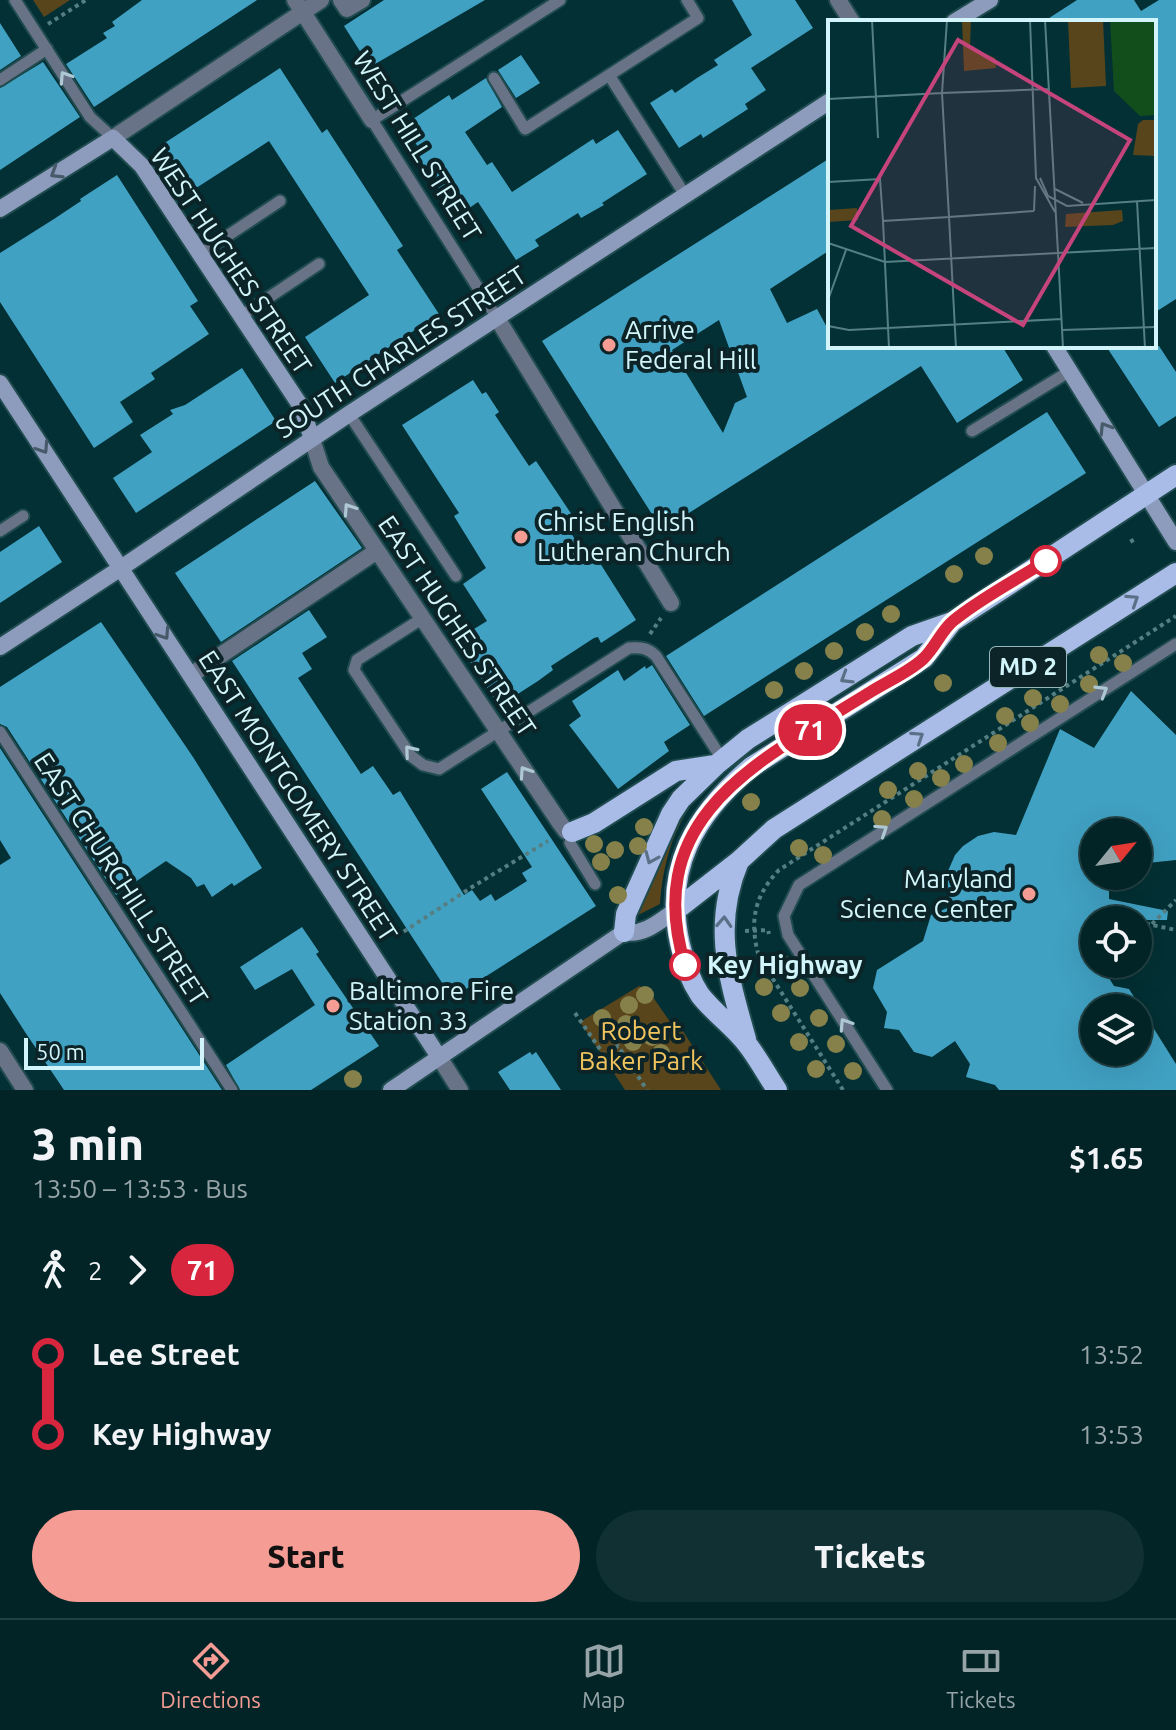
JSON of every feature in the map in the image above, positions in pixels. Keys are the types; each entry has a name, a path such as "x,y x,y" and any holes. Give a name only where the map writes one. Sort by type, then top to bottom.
{"main road":[{"path":"957,20 990,0"},
{"name":"SOUTH CHARLES STREET","path":"0,647 349,414 828,102"},
{"path":"0,209 113,138"},
{"name":"WEST HUGHES STREET","path":"113,138 142,166 302,408 312,439"},
{"path":"1055,348 1176,542"},
{"name":"EAST MONTGOMERY STREET","path":"0,383 439,1057"},
{"path":"624,932 626,914 671,814 681,799 719,762 748,739 912,636 952,622 1176,475"},
{"name":"MD 2","path":"439,1057 624,932 634,934 676,910 774,829 1176,573"},
{"path":"777,1090 747,1044 700,995 688,972 677,934 677,883 682,857 696,827 713,804 751,767 924,658 952,622"},
{"path":"563,835 594,823 676,771 719,762"},
{"path":"739,861 724,909 723,937 747,1044"},
{"path":"391,1090 439,1057"}],"street":[{"path":"113,138 299,6 321,0"},
{"path":"341,0 347,9 362,0"},
{"path":"838,0 851,20"},
{"name":"WEST HILL STREET","path":"299,6 372,120"},
{"path":"497,318 671,603"},
{"name":"EAST HUGHES STREET","path":"312,439 321,467 566,831 563,835"},
{"path":"191,675 377,551"},
{"path":"0,1051 25,1090"},
{"name":"EAST MONTGOMERY STREET","path":"439,1057 460,1090"}],"lane":[{"name":"WEST HUGHES STREET","path":"15,0 90,117 113,138"},
{"path":"372,120 560,0"},
{"path":"494,78 525,129 698,18 687,0"},
{"path":"0,80 47,49"},
{"path":"609,75 685,195"},
{"name":"WEST HILL STREET","path":"372,120 497,318"},
{"path":"200,254 280,201"},
{"path":"241,316 319,264"},
{"path":"972,431 1070,371"},
{"path":"349,414 456,576"},
{"path":"0,531 23,516"},
{"path":"423,618 357,660 354,670 411,756 423,765 439,769 629,648 641,647 656,656 719,762"},
{"path":"887,1090 788,935 784,916 799,885 1176,644"},
{"name":"EAST CHURCHILL STREET","path":"0,732 232,1090"},
{"path":"563,835 595,884"}],"path":[{"path":"41,25 51,23 86,0"},
{"path":"1131,539 1135,546"},
{"path":"641,647 671,603"},
{"path":"397,936 472,887 563,835"},
{"path":"1152,924 1176,900"},
{"path":"1152,925 1176,930"},
{"path":"742,931 768,930 772,942"},
{"path":"575,1013 604,1055 618,1046 647,1090"}],"green space":[{"path":"33,0 70,0 44,17"},
{"path":"698,795 682,820 671,846 660,904 638,915 677,817"},
{"name":"Robert Baker Park","path":"639,986 648,990 673,1026 679,1025 721,1090 625,1090 580,1022"}],"building":[{"path":"142,0 257,0 94,107 66,64 107,38 103,33 115,26 112,22"},
{"path":"384,0 485,0 370,67 344,26"},
{"path":"732,0 795,0 813,28 751,68 766,90 745,104 748,109 703,138 701,134 679,148 650,103 672,89 675,93 718,65 714,60 752,35"},
{"path":"1077,0 1134,0 1141,11 1159,0 1176,0 1176,299 1156,312 1156,20 1046,20"},
{"path":"0,23 21,56 0,70"},
{"path":"521,55 540,83 516,98 498,70"},
{"path":"43,62 80,117 0,170 0,88"},
{"path":"280,68 322,133 327,129 403,246 397,250 439,314 335,383 305,337 369,295 269,141 193,190 163,144"},
{"path":"486,78 502,107 465,132 487,165 492,162 512,192 593,139 596,144 618,130 647,174 602,203 604,205 581,218 578,213 535,240 539,246 516,260 478,202 462,213 448,191 443,195 414,150 418,147 404,125 449,95 452,100"},
{"name":"Arrive Federal Hill","path":"828,159 828,251 770,289 787,323 817,309 828,329 828,348 1003,348 1023,380 957,423 921,366 662,530 542,341","holes":["719,320 747,397 735,403 723,433 672,350"]},
{"path":"117,175 198,301 190,306 209,334 151,373 155,379 120,402 133,422 94,448 0,302 0,253"},
{"path":"1159,346 1176,372 1176,416 1159,427 1107,348"},
{"path":"242,368 276,421 136,513 113,478 152,452 140,435 173,414 170,410 185,405"},
{"name":"Christ English Lutheran Church","path":"473,380 482,394 486,392 499,412 495,415 529,466 536,461 576,521 567,527 591,564 598,560 636,620 601,643 598,637 594,638 499,706 456,640 487,621 463,584 486,568 454,516 459,513 402,425"},
{"path":"1047,412 1086,473 704,716 666,656"},
{"path":"315,481 362,548 221,642 175,573"},
{"path":"39,526 62,562 0,603 0,552"},
{"path":"309,610 327,637 302,653 312,669 298,678 361,774 373,766 393,795 400,791 464,895 472,890 480,901 491,894 495,901 527,881 522,873 532,867 481,789 507,772 596,906 452,998 232,661"},
{"path":"101,622 193,757 262,868 212,897 204,884 197,887 191,878 166,861 116,895 7,727 0,724 0,687"},
{"path":"652,665 690,725 664,742 669,751 618,789 569,725 581,716 572,701 618,670 624,681 645,666 646,669"},
{"name":"Maryland Science Center","path":"1131,691 1176,735 1176,860 1152,863 1152,818 1080,818 1080,890 1109,890 1109,899 1143,906 1080,906 1080,978 1109,978 1114,986 1129,989 1132,994 1080,994 1080,1066 1152,1066 1152,1026 1176,1064 1176,1090 999,1090 995,1085 966,1077 970,1064 955,1041 932,1057 914,1052 899,1030 884,1028 887,1012 873,988 877,970 923,941 931,915 952,906 947,889 948,871 963,846 978,836 994,832 1016,835 1060,729 1094,748"},
{"path":"0,748 222,1090 64,1090 25,1032 0,993 0,865 11,858 0,840"},
{"name":"Maryland Science Center","path":"1152,908 1168,911 1167,920 1152,920"},
{"path":"302,927 319,952 316,954 379,1046 311,1090 240,1090 226,1065 315,1005 292,969 255,990 240,967"},
{"path":"530,1052 532,1055 536,1052 561,1090 510,1090 498,1072"}],"bus line":[{"name":"71","path":"685,965 675,916 678,871 696,827 713,804 751,767 924,658 952,622 1046,561"}],"place":[{"name":"Arrive Federal Hill","path":"609,345"},
{"name":"Christ English Lutheran Church","path":"521,537"},
{"name":"Maryland Science Center","path":"1029,894"},
{"name":"Key Highway","path":"685,965"},
{"name":"Baltimore Fire Station 33","path":"333,1006"}]}
